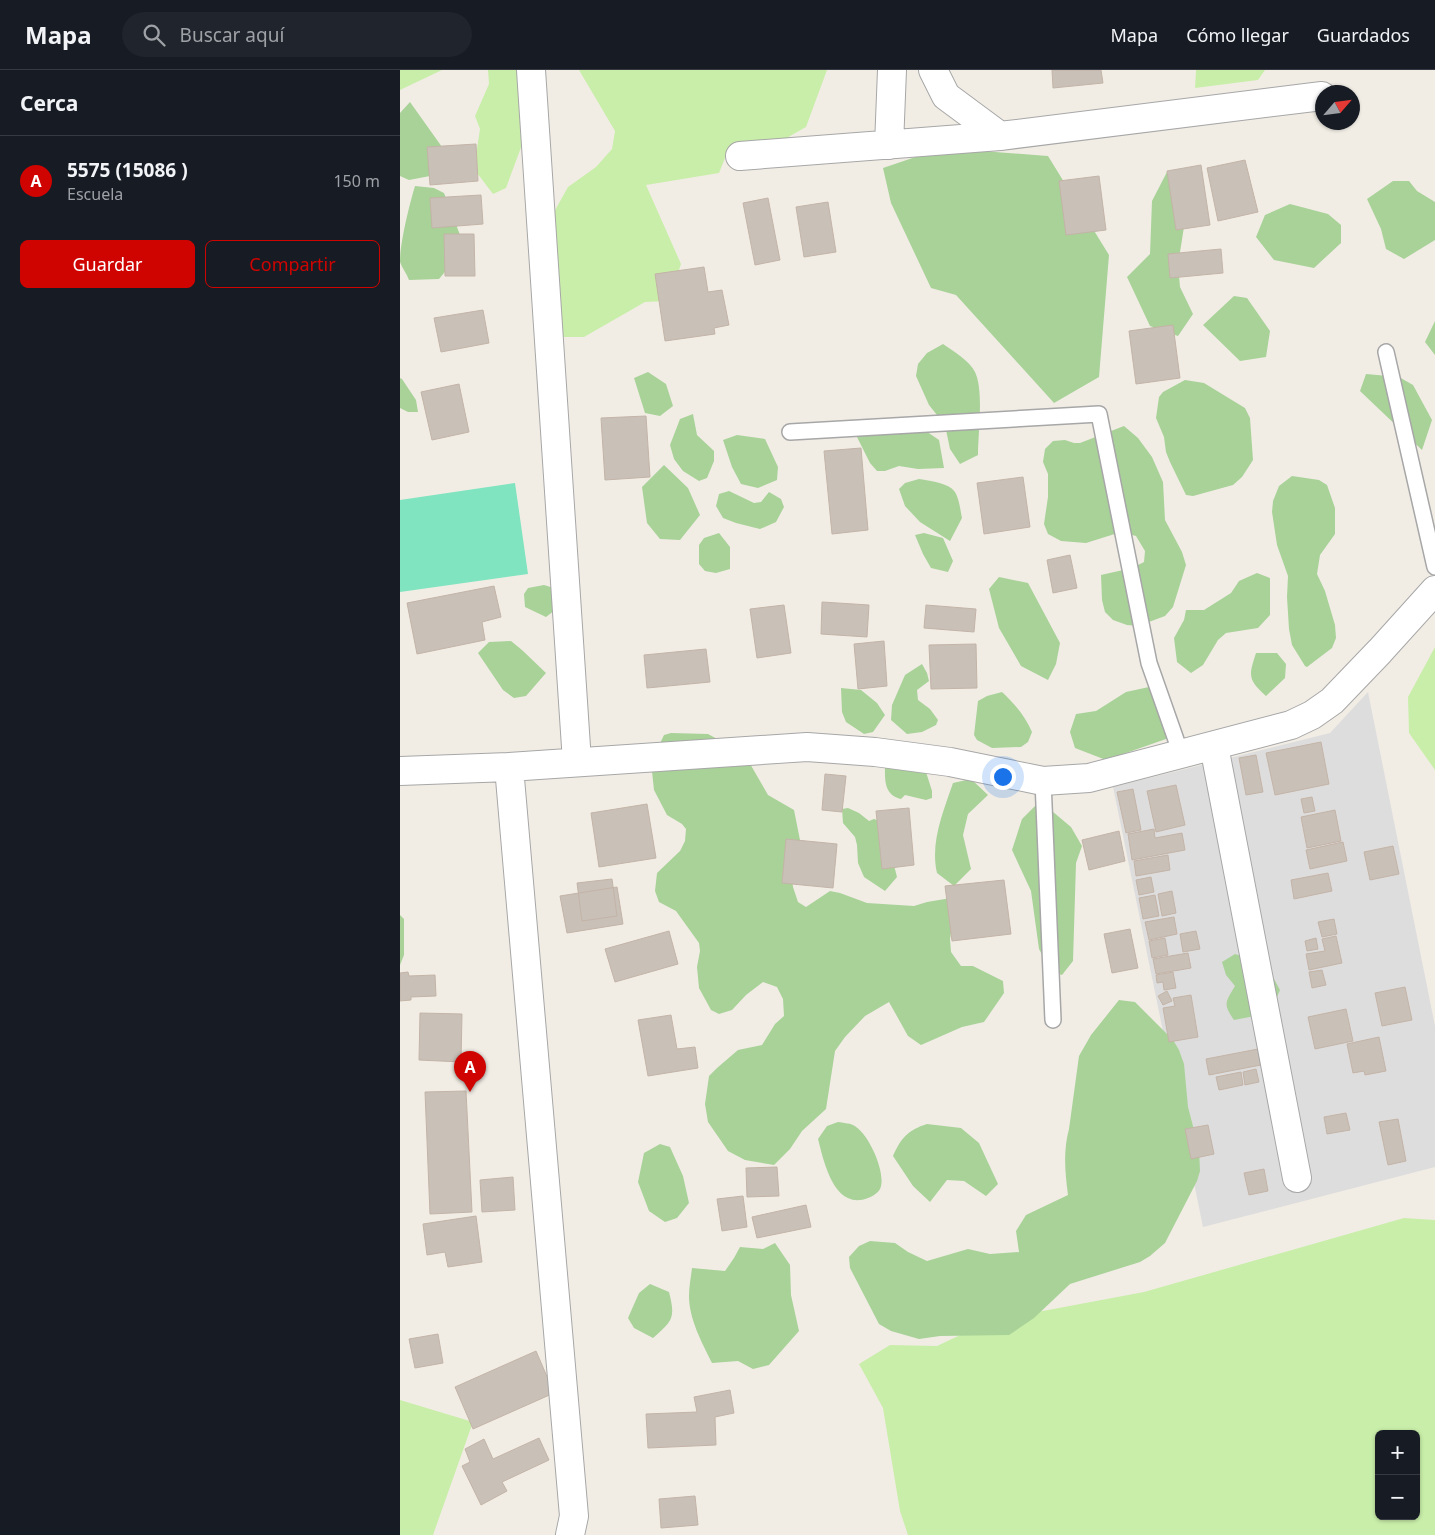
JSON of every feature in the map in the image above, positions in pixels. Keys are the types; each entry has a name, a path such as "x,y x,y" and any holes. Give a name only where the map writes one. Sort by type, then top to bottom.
{"street":[{"path":"531,70 577,762"},
{"path":"889,145 892,70"},
{"path":"933,70 946,96 1000,136"},
{"path":"740,156 1000,136 1315,97"},
{"path":"400,771 509,767 807,747 875,752 950,762 1043,781 1089,778 1291,725 1312,715 1332,701 1435,590"},
{"path":"1214,746 1297,1178"},
{"path":"509,767 574,1516 570,1535"}],"lane":[{"path":"1386,352 1435,568"},
{"path":"790,432 1099,414 1149,663 1181,754"},
{"path":"1043,781 1052,1020"}],"shaded area":[{"path":"1368,692 1435,1026 1435,1167 1203,1227 1113,787 1330,733"}],"green space":[{"path":"400,70 442,70 400,90"},
{"path":"488,70 519,70 523,142 506,188 493,194 474,169 480,129 475,116 489,84"},
{"path":"579,70 827,70 806,127 790,136 771,156 725,158 719,173 646,185 681,264 669,301 645,302 584,337 561,337 547,239 554,212 568,187 596,167 612,149 615,131"},
{"path":"1196,70 1265,70 1258,80 1195,88"},
{"path":"410,102 442,147 430,176 409,180 400,176 400,113"},
{"path":"942,148 1048,156 1109,255 1099,377 1054,403 956,295 931,288 891,203 883,168"},
{"path":"1167,172 1189,195 1178,265 1180,287 1193,314 1178,336 1150,326 1127,277 1150,254 1152,201"},
{"path":"1393,181 1409,181 1417,191 1435,202 1435,240 1404,259 1386,249 1381,229 1367,199"},
{"path":"415,186 434,188 444,193 465,248 439,279 409,280 400,262 403,235"},
{"path":"1290,204 1328,214 1341,225 1341,243 1314,268 1274,260 1256,237 1265,215"},
{"path":"1234,296 1247,298 1270,331 1266,357 1240,361 1203,325"},
{"path":"1435,321 1435,355 1425,342"},
{"path":"943,344 961,356 973,368 978,380 980,412 978,455 960,464 950,449 945,425 929,405 916,376 918,364 927,353"},
{"path":"648,372 666,384 673,406 660,416 645,413 634,378"},
{"path":"1366,374 1399,377 1413,385 1432,420 1422,450 1360,391"},
{"path":"400,378 416,400 418,412 408,412 400,408"},
{"path":"1185,380 1204,383 1245,408 1250,418 1253,460 1242,477 1233,485 1193,496 1186,495 1170,462 1166,452 1164,437 1156,418 1159,397 1163,392"},
{"path":"693,414 697,435 714,451 714,461 707,478 699,481 683,471 674,459 670,445 680,419"},
{"path":"1124,426 1138,438 1152,457 1163,482 1165,520 1182,552 1186,565 1173,607 1165,616 1138,626 1127,625 1113,620 1105,612 1102,600 1101,575 1132,568 1144,562 1145,551 1136,536 1121,532 1086,543 1061,541 1048,534 1044,524 1048,497 1048,474 1043,462 1045,449 1053,441 1065,440 1080,443"},
{"path":"923,429 939,440 944,468 918,469 899,466 885,471 877,471 870,463 855,433"},
{"path":"737,435 765,439 778,467 777,480 758,488 741,484 732,467 723,440"},
{"path":"664,465 688,488 700,515 680,540 660,539 647,523 642,487"},
{"path":"1292,476 1319,480 1327,485 1335,508 1335,534 1320,555 1317,574 1325,591 1335,625 1336,638 1332,648 1307,667 1292,645 1287,597 1288,576 1277,545 1272,512 1273,501 1279,486"},
{"path":"919,479 945,485 954,490 956,494 962,518 950,541 920,522 905,506 899,489 905,483"},
{"path":"515,483 528,574 400,592 400,500"},
{"path":"729,491 754,503 761,502 769,492 781,499 784,507 776,522 760,529 736,523 723,518 716,506 719,494"},
{"path":"719,533 730,547 730,569 716,573 705,571 699,564 699,545 704,538"},
{"path":"924,533 943,538 953,561 948,572 931,568 915,535"},
{"path":"1257,573 1270,578 1270,615 1258,628 1226,633 1218,640 1203,665 1191,673 1177,662 1174,638 1184,620 1186,610 1204,610 1231,593 1239,581"},
{"path":"999,577 1028,583 1060,643 1056,664 1048,680 1021,666 999,628 989,589"},
{"path":"544,585 557,589 559,607 546,617 525,607 524,594 528,588"},
{"path":"511,641 546,673 526,696 514,698 503,690 478,653 489,642"},
{"path":"1435,647 1435,770 1409,733 1408,697"},
{"path":"1256,653 1277,653 1286,664 1285,678 1266,696 1255,685 1251,676"},
{"path":"922,664 929,681 917,690 918,700 930,709 938,720 936,725 922,732 907,734 891,720 892,705 905,675"},
{"path":"1149,687 1166,691 1174,718 1166,739 1106,760 1075,748 1070,732 1076,714 1096,711 1126,692"},
{"path":"841,688 861,690 877,703 885,715 873,732 864,734 846,722 842,712"},
{"path":"1002,692 1019,710 1032,732 1028,742 1021,747 992,748 977,740 974,735 978,701 987,696"},
{"path":"671,733 708,734 732,747 749,762 768,795 794,810 801,845 790,864 793,887 798,902 806,907 830,891 867,903 914,906 957,897 950,939 951,952 961,966 973,966 1003,981 1004,993 984,1022 962,1027 921,1045 908,1036 889,1002 865,1016 845,1037 835,1051 826,1109 802,1131 790,1149 774,1165 745,1160 728,1151 708,1122 705,1104 709,1076 738,1050 762,1045 775,1024 784,1016 783,999 777,987 763,982 746,995 732,1010 719,1014 711,1010 699,988 697,967 700,951 699,943 676,911 659,902 655,891 657,873 680,851 685,841 686,829 682,824 667,815 654,790 651,762 664,735"},
{"path":"885,763 926,772 932,791 932,798 926,800 905,795 901,799 895,797 886,785"},
{"path":"971,779 988,795 968,814 963,835 971,869 954,886 937,873 935,862 936,839 953,783"},
{"path":"1035,806 1046,806 1071,827 1082,846 1076,863 1073,961 1062,975 1051,971 1039,949 1031,891 1012,850 1022,819"},
{"path":"848,808 859,813 869,821 874,819 883,822 897,877 885,891 864,877 858,863 855,837 843,823 842,809"},
{"path":"400,915 404,919 404,955 400,965"},
{"path":"1235,954 1252,959 1263,965 1280,990 1273,1006 1260,1015 1234,1020 1228,1010 1227,1003 1235,986 1226,975 1222,962"},
{"path":"1119,1000 1135,1002 1173,1040 1184,1064 1188,1107 1199,1149 1200,1171 1197,1181 1165,1243 1140,1262 1070,1284 1034,1318 1009,1335 940,1336 919,1339 891,1331 879,1324 850,1268 849,1257 859,1246 870,1241 895,1243 927,1261 968,1249 990,1254 1019,1252 1016,1231 1026,1215 1068,1195 1065,1153 1079,1056 1091,1035"},
{"path":"838,1122 851,1124 859,1129 870,1143 878,1162 882,1179 881,1186 878,1192 868,1198 856,1200 847,1197 832,1182 827,1171 818,1139 827,1126"},
{"path":"927,1124 961,1128 979,1143 998,1184 986,1196 964,1181 947,1180 930,1202 913,1186 893,1156 899,1144 910,1132"},
{"path":"660,1144 670,1147 683,1176 689,1203 677,1218 665,1222 649,1211 638,1182 644,1153"},
{"path":"1404,1218 1435,1220 1435,1535 908,1535 900,1511 883,1408 859,1364 890,1345 937,1346 990,1321 1144,1292"},
{"path":"775,1243 790,1265 791,1295 799,1331 769,1365 753,1369 738,1361 712,1363 691,1313 689,1296 692,1268 725,1271 740,1247 763,1249"},
{"path":"650,1284 669,1292 672,1308 671,1319 653,1338 634,1328 628,1318 639,1293"},
{"path":"400,1400 473,1422 433,1535 400,1535"}],"building":[{"path":"1052,70 1101,70 1103,83 1053,88"},
{"path":"476,144 478,181 430,185 427,147"},
{"path":"1245,160 1258,212 1218,221 1207,168"},
{"path":"1201,165 1210,225 1176,230 1167,171"},
{"path":"1099,176 1106,230 1066,235 1059,181"},
{"path":"481,195 483,224 432,228 430,198"},
{"path":"768,198 780,260 755,265 743,203"},
{"path":"828,202 836,252 804,257 796,207"},
{"path":"444,234 474,234 475,276 445,276"},
{"path":"1221,249 1223,273 1170,278 1168,254"},
{"path":"704,267 708,292 722,290 729,325 714,328 715,334 665,341 655,274"},
{"path":"483,310 489,343 441,352 434,318"},
{"path":"1173,325 1180,378 1136,384 1129,331"},
{"path":"459,384 469,432 432,440 421,392"},
{"path":"646,416 650,477 605,480 601,418"},
{"path":"861,448 868,530 832,534 824,451"},
{"path":"1023,477 1030,527 984,534 977,483"},
{"path":"1070,555 1077,588 1053,593 1047,560"},
{"path":"494,586 501,617 482,622 485,640 417,654 407,603"},
{"path":"822,602 869,605 867,637 821,634"},
{"path":"784,605 791,653 757,658 750,609"},
{"path":"926,605 976,609 974,632 924,628"},
{"path":"884,641 887,686 858,689 854,644"},
{"path":"976,644 977,688 931,689 929,645"},
{"path":"706,649 710,682 647,688 644,655"},
{"path":"1321,742 1329,784 1275,795 1266,753"},
{"path":"1256,755 1263,792 1246,795 1239,758"},
{"path":"825,774 846,776 842,812 822,810"},
{"path":"1176,785 1185,825 1156,832 1147,791"},
{"path":"1133,789 1141,830 1126,833 1117,792"},
{"path":"1312,797 1315,811 1304,813 1301,799"},
{"path":"647,804 656,858 599,867 591,813"},
{"path":"909,808 914,865 882,869 876,811"},
{"path":"1335,810 1341,841 1307,848 1301,817"},
{"path":"1154,829 1155,838 1182,833 1185,850 1132,860 1128,834"},
{"path":"1119,831 1125,861 1089,870 1082,840"},
{"path":"786,839 837,844 833,888 782,883"},
{"path":"1343,842 1347,861 1310,869 1306,850"},
{"path":"1393,846 1399,874 1370,880 1364,852"},
{"path":"1168,855 1170,870 1136,876 1134,861"},
{"path":"1328,873 1332,891 1294,899 1291,880"},
{"path":"1151,877 1154,892 1139,895 1136,880"},
{"path":"612,879 617,916 582,921 577,883"},
{"path":"1004,880 1011,934 952,941 945,886"},
{"path":"617,887 623,924 567,933 560,896"},
{"path":"1172,891 1176,913 1162,916 1158,894"},
{"path":"1155,895 1159,916 1143,919 1139,898"},
{"path":"1174,917 1177,934 1149,940 1145,922"},
{"path":"1334,919 1337,934 1322,937 1318,922"},
{"path":"1130,929 1138,968 1112,973 1104,934"},
{"path":"669,931 678,964 615,982 605,949"},
{"path":"1196,931 1200,949 1183,952 1180,934"},
{"path":"1336,936 1342,963 1309,970 1306,954 1325,951 1322,939"},
{"path":"1165,938 1168,955 1152,958 1149,941"},
{"path":"1316,938 1318,949 1307,951 1305,941"},
{"path":"1188,953 1191,968 1156,974 1153,959"},
{"path":"1322,970 1326,985 1312,988 1309,972"},
{"path":"408,972 409,976 435,975 436,996 411,997 411,1000 400,1001 400,973"},
{"path":"1173,972 1176,988 1164,990 1163,982 1157,983 1156,975"},
{"path":"1405,987 1412,1020 1382,1026 1375,993"},
{"path":"1167,991 1172,1001 1163,1005 1158,996"},
{"path":"1191,995 1198,1037 1169,1042 1163,1008 1175,1006 1173,998"},
{"path":"1346,1009 1353,1041 1315,1049 1308,1017"},
{"path":"420,1013 462,1014 461,1062 419,1060"},
{"path":"671,1015 677,1049 695,1047 698,1068 648,1076 638,1020"},
{"path":"1379,1037 1386,1071 1365,1075 1364,1071 1353,1073 1347,1044"},
{"path":"1258,1049 1261,1065 1209,1075 1206,1059"},
{"path":"1256,1069 1259,1082 1245,1085 1243,1072"},
{"path":"1241,1072 1243,1085 1219,1090 1216,1077"},
{"path":"466,1091 472,1212 430,1214 425,1092"},
{"path":"1346,1113 1350,1130 1327,1134 1324,1117"},
{"path":"1398,1119 1406,1161 1388,1165 1379,1122"},
{"path":"1208,1125 1214,1154 1191,1159 1185,1129"},
{"path":"777,1167 779,1196 747,1197 746,1168"},
{"path":"1264,1169 1268,1191 1249,1195 1244,1173"},
{"path":"513,1177 515,1210 482,1212 480,1180"},
{"path":"743,1196 747,1227 722,1231 717,1199"},
{"path":"806,1205 811,1227 757,1238 752,1217"},
{"path":"476,1216 482,1262 448,1267 445,1252 427,1255 423,1224"},
{"path":"438,1334 443,1363 415,1368 409,1339"},
{"path":"536,1351 554,1393 473,1429 455,1387"},
{"path":"730,1390 734,1413 715,1417 716,1445 648,1448 646,1414 697,1412 694,1397"},
{"path":"539,1438 549,1460 502,1482 507,1491 481,1505 462,1466 470,1462 465,1449 484,1439 493,1459"},
{"path":"695,1496 698,1525 661,1528 659,1499"}],"place":[{"name":"5575 (15086 )","path":"470,1092"}]}
